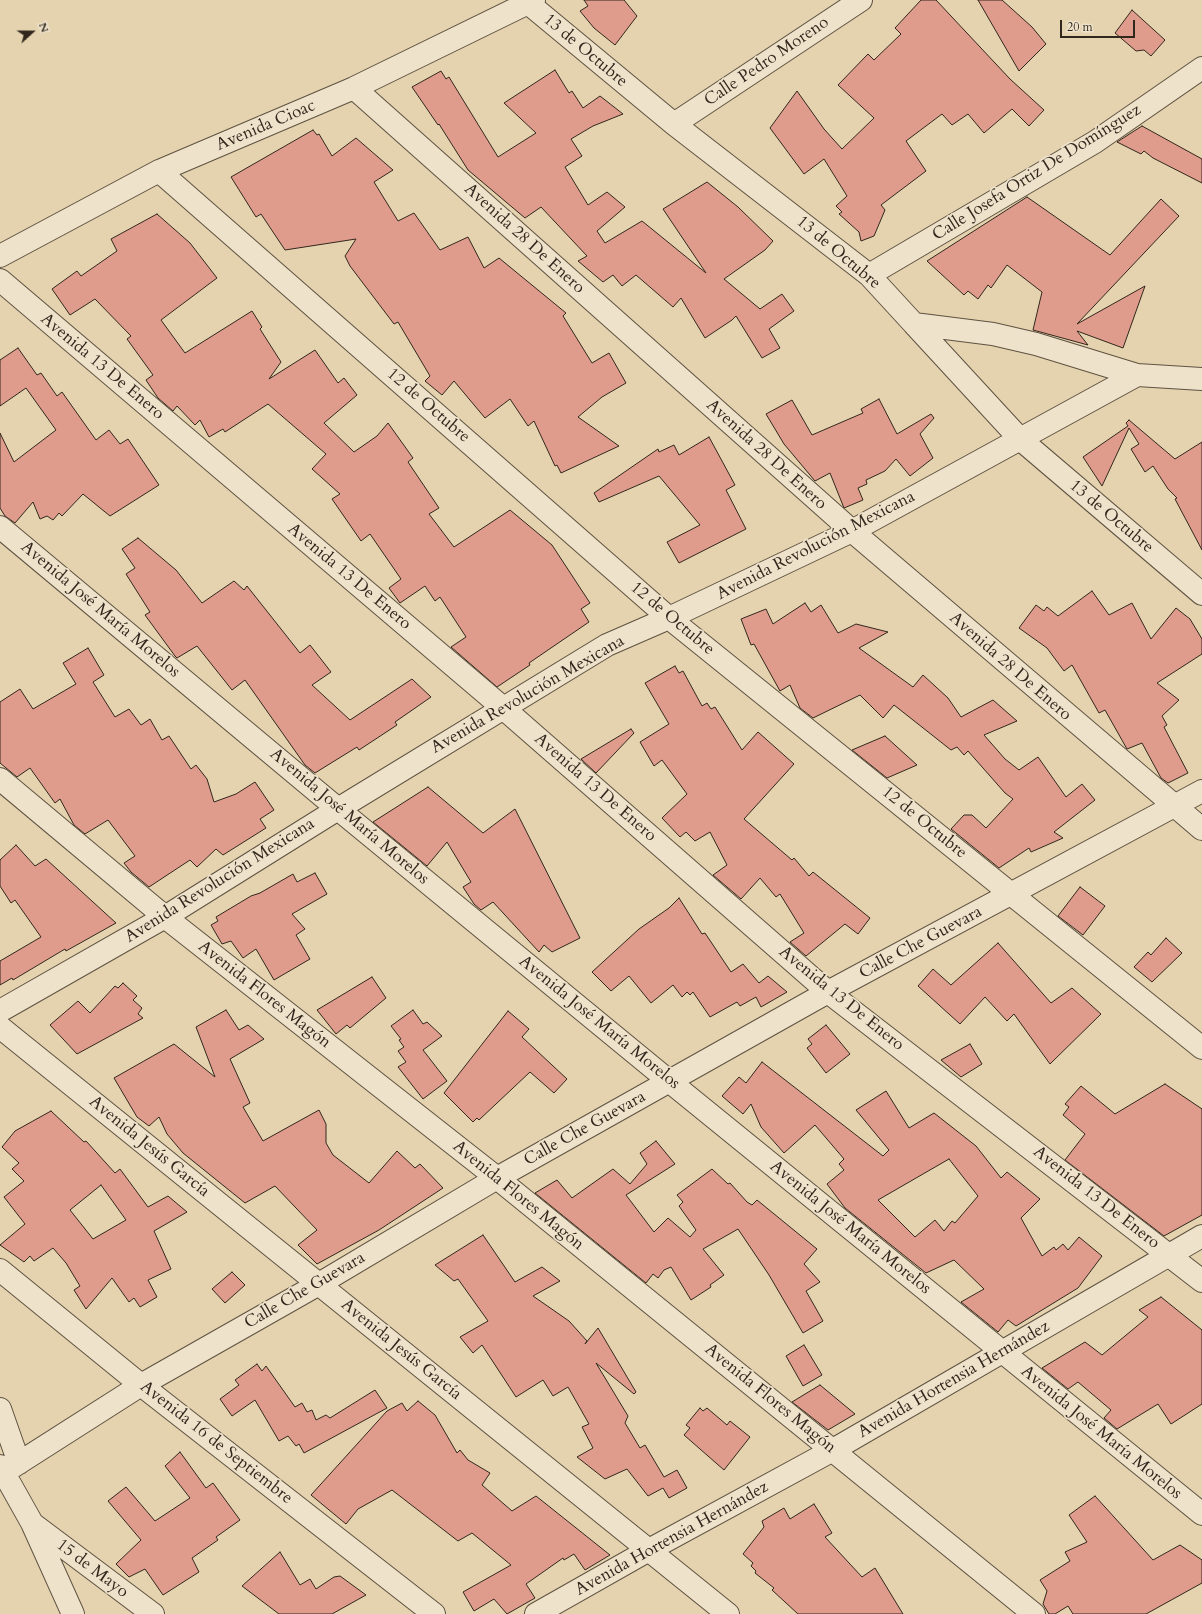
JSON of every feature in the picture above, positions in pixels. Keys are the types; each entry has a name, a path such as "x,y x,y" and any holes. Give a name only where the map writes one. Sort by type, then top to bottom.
{"street":[{"name":"Calle Pedro Moreno","path":"674,124 861,0"},
{"name":"13 de Octubre","path":"531,2 674,124 869,275 1020,439 1202,594"},
{"name":"Avenida Cioac","path":"0,256 159,171 354,88 531,2"},
{"name":"Calle Josefa Ortiz De Domínguez","path":"869,275 1095,142 1202,68"},
{"name":"Avenida 28 De Enero","path":"354,88 852,532 1174,807 1202,829"},
{"name":"12 de Octubre","path":"159,171 669,618 1202,1048"},
{"name":"Avenida 13 De Enero","path":"0,280 502,707 828,992 1202,1281"},
{"path":"914,324 1000,336 1036,344 1137,375 1202,379"},
{"name":"Avenida Revolución Mexicana","path":"0,1011 165,917 502,707 606,645 669,618 852,532 1137,375"},
{"name":"Avenida José María Morelos","path":"0,527 338,809 669,1081 1202,1514"},
{"name":"Avenida Flores Magón","path":"0,780 165,917 497,1178 1034,1614"},
{"name":"Calle Che Guevara","path":"6,1469 141,1385 319,1284 497,1178 828,992 1202,791"},
{"name":"Avenida Jesús García","path":"0,1027 728,1614"},
{"name":"Avenida Hortensia Hernández","path":"536,1614 649,1550 833,1450 1202,1236"},
{"name":"Avenida 16 de Septiembre","path":"0,1270 141,1385 434,1614"},
{"path":"0,1409 6,1469 73,1614"},
{"name":"15 de Mayo","path":"32,1523 153,1614"}],"building":[{"path":"584,0 624,0 637,16 615,45 594,28 580,11 588,6"},
{"path":"921,0 936,0 1010,79 1044,110 1029,126 1012,109 984,133 968,114 952,125 942,114 906,141 926,171 881,205 885,210 874,236 861,241 859,232 839,214 842,212 836,206 847,196 824,159 804,174 770,128 797,91 824,129 842,149 874,118 838,85 868,54 874,60 901,34 895,28"},
{"path":"978,0 1002,0 1032,27 1046,44 1019,71"},
{"path":"1132,10 1165,40 1151,56 1144,50 1136,51 1115,33"},
{"path":"555,70 569,93 572,91 583,108 600,96 623,114 593,126 571,139 582,156 565,167 588,205 607,192 625,207 597,231 605,243 642,221 706,273 663,209 707,182 738,207 773,241 765,250 724,279 760,309 782,294 794,311 769,329 780,348 762,358 736,316 705,338 681,298 673,307 636,275 622,286 613,275 603,282 578,261 587,256 541,207 525,218 468,170 439,124 438,125 412,87 441,71 446,79 449,77 498,157 536,133 504,103"},
{"path":"1142,126 1202,159 1202,183 1153,158 1144,151 1141,154 1117,142"},
{"path":"313,130 317,135 319,134 332,156 356,138 393,170 374,182 398,221 414,213 440,250 468,237 484,268 499,258 566,313 563,316 592,363 609,353 626,383 602,397 578,417 619,446 561,473 557,465 555,466 534,421 528,426 510,399 485,418 454,381 442,395 425,381 430,376 398,322 394,324 350,266 345,256 356,239 285,250 261,214 256,217 231,177"},
{"path":"1027,197 1110,255 1161,199 1179,216 1077,324 1145,286 1123,348 1077,331 1088,345 1033,330 1042,292 1007,265 991,288 988,285 978,299 968,291 964,295 927,261"},
{"path":"157,214 190,243 217,278 161,320 185,353 252,311 262,327 260,329 281,362 269,379 315,350 338,383 344,378 357,395 324,423 354,452 377,436 388,423 413,458 408,462 439,508 429,514 454,547 510,510 552,545 590,603 581,609 589,622 497,687 451,647 466,637 440,597 435,601 425,586 400,603 389,588 401,579 370,534 361,541 332,499 340,494 312,469 326,454 268,404 225,432 223,429 209,437 200,420 195,425 177,406 173,411 158,398 146,380 153,375 127,339 131,336 95,299 70,315 52,289 77,271 81,276 117,251 111,239"},
{"path":"18,348 37,375 41,373 57,396 62,392 96,440 109,430 120,444 128,439 159,485 110,516 83,494 62,516 59,513 53,520 47,516 40,519 33,502 15,523 5,516 0,508 0,433 14,462 56,430 26,388 0,406 0,360"},
{"path":"879,399 897,434 931,414 934,418 920,434 933,458 910,476 896,459 885,471 866,480 867,484 858,488 863,500 844,508 830,473 815,481 784,444 766,414 792,400 812,435 863,413 861,409"},
{"path":"1129,420 1175,459 1202,442 1202,550 1175,499 1177,498 1168,489 1153,466 1145,472 1131,449 1139,444 1129,428 1102,486 1083,457 1128,426 1126,423"},
{"path":"709,437 735,485 726,490 746,529 679,563 667,542 700,525 659,476 599,502 594,493 658,449 659,452 674,445 679,455"},
{"path":"138,538 176,570 202,603 234,581 244,590 247,586 300,653 310,645 331,672 312,685 350,720 412,679 431,697 395,722 397,725 359,750 357,747 315,773 305,765 245,680 232,690 197,646 177,658 175,656 145,615 150,612 126,574 135,568 122,549"},
{"path":"1092,591 1109,615 1132,603 1151,639 1176,608 1190,619 1202,639 1202,654 1157,683 1179,700 1162,716 1167,725 1164,727 1188,773 1168,783 1161,778 1142,743 1127,749 1105,710 1099,713 1072,665 1064,671 1047,648 1019,628 1036,605 1044,611 1047,607 1058,616"},
{"path":"805,603 811,612 821,605 838,633 856,624 888,632 859,648 913,687 923,675 948,698 961,717 993,700 1017,721 984,735 1005,759 1019,770 1038,757 1066,797 1082,784 1095,800 1054,832 1063,838 1031,852 1029,848 999,868 951,829 964,815 972,815 986,828 1013,799 1005,793 968,751 964,755 957,747 951,750 894,705 883,718 860,695 813,718 800,708 790,685 780,691 754,644 751,645 741,619 766,609 773,624"},
{"path":"88,648 104,675 93,682 115,717 129,709 141,725 150,719 162,740 169,736 191,769 196,765 207,779 214,802 236,794 255,782 274,810 260,819 266,828 223,855 216,849 197,867 190,860 149,887 131,872 124,863 135,856 108,820 85,834 74,825 60,799 55,803 30,768 17,777 0,763 0,702 20,689 33,709 76,684 63,663"},
{"path":"675,666 679,673 683,671 702,706 707,703 711,709 715,707 742,750 758,732 794,764 744,819 792,860 794,858 809,876 813,872 870,918 858,934 845,924 806,956 790,942 804,933 780,894 776,897 760,878 741,899 713,875 727,865 710,832 695,841 686,832 680,837 662,818 687,794 662,760 654,766 640,742 669,724 645,683"},
{"path":"631,729 634,733 596,773 581,759"},
{"path":"885,736 917,765 887,778 852,750"},
{"path":"428,787 483,833 515,809 580,938 552,952 544,945 539,952 493,902 481,910 474,904 463,887 471,882 447,842 427,866 373,822"},
{"path":"16,845 35,866 46,859 116,923 66,951 65,949 13,980 12,978 0,985 0,961 41,937 15,900 11,903 0,886 0,860"},
{"path":"315,873 327,894 292,914 305,929 296,935 310,959 274,980 256,949 243,958 231,941 222,944 211,925 218,921 216,917 251,896 260,893 293,874 297,882"},
{"path":"1080,887 1105,906 1083,935 1058,916"},
{"path":"679,898 702,934 705,933 731,972 743,964 759,983 768,976 787,992 761,1007 756,997 740,1006 737,1002 710,1017 693,992 690,995 687,992 682,997 673,985 651,1003 629,976 611,991 592,972 639,929 669,908"},
{"path":"1166,938 1182,953 1152,982 1134,967 1148,952 1151,955"},
{"path":"998,943 1051,1003 1072,988 1101,1014 1050,1064 1014,1014 1007,1021 985,997 960,1024 918,986 933,969 951,985"},
{"path":"372,977 386,998 350,1028 347,1025 336,1034 317,1010"},
{"path":"123,983 137,996 133,1000 142,1008 138,1014 143,1018 77,1054 50,1025 78,1001 90,1013 115,986 118,988"},
{"path":"226,1010 239,1030 248,1025 264,1039 230,1059 250,1103 243,1107 263,1141 319,1110 326,1124 326,1143 333,1155 369,1183 397,1151 415,1168 420,1164 443,1188 379,1230 317,1264 298,1245 317,1230 275,1186 245,1203 183,1153 167,1134 159,1117 149,1126 137,1117 114,1078 174,1044 215,1077 196,1027"},
{"path":"413,1010 423,1024 427,1022 442,1036 423,1050 447,1081 423,1099 398,1067 406,1062 398,1051 404,1047 399,1040 401,1039 391,1026"},
{"path":"508,1011 529,1029 522,1037 567,1079 554,1093 530,1072 479,1120 477,1118 473,1122 444,1093"},
{"path":"826,1025 850,1054 826,1073 807,1048 812,1044 808,1039"},
{"path":"970,1044 982,1064 961,1077 941,1060"},
{"path":"762,1062 883,1156 889,1150 856,1110 886,1091 909,1128 934,1113 976,1146 1001,1178 1007,1172 1040,1199 1021,1218 1042,1256 1054,1247 1056,1250 1063,1244 1068,1250 1079,1237 1102,1256 1078,1288 1016,1326 1008,1320 998,1332 961,1302 984,1289 954,1260 926,1273 845,1208 827,1184 844,1170 839,1164 844,1159 815,1125 784,1153 761,1127 751,1104 743,1114 722,1096 739,1077 746,1083","holes":["949,1159 978,1196 955,1223 952,1221 944,1231 935,1220 915,1237 878,1200"]},
{"path":"1165,1084 1202,1109 1202,1215 1164,1236 1065,1160 1085,1134 1063,1115 1069,1107 1065,1104 1081,1086 1115,1114"},
{"path":"51,1111 84,1142 86,1141 115,1173 120,1169 148,1207 168,1196 187,1212 154,1231 171,1269 148,1280 157,1297 140,1307 134,1298 129,1302 112,1278 86,1309 74,1290 80,1286 66,1263 53,1248 34,1261 30,1256 24,1262 0,1245 25,1224 4,1197 24,1181 12,1169 19,1163 2,1147 15,1131","holes":["101,1185 126,1220 93,1239 70,1210"]},
{"path":"656,1141 675,1164 626,1195 654,1232 668,1218 690,1237 696,1230 679,1206 683,1202 677,1195 712,1169 728,1184 730,1183 747,1202 752,1205 757,1200 817,1249 804,1264 820,1282 806,1291 823,1321 803,1333 769,1275 738,1229 703,1249 724,1275 710,1285 711,1287 691,1300 671,1267 664,1270 658,1278 653,1274 646,1283 535,1193 557,1180 572,1198 613,1169 630,1184 647,1164 640,1153"},
{"path":"483,1235 515,1282 542,1267 560,1281 533,1296 569,1321 587,1341 585,1344 598,1328 636,1392 634,1394 596,1363 628,1416 625,1423 640,1448 645,1445 664,1477 677,1470 687,1488 669,1498 663,1488 648,1496 627,1469 605,1479 577,1457 593,1448 582,1427 589,1424 568,1387 553,1396 543,1380 516,1397 482,1345 473,1353 460,1337 488,1321 458,1279 454,1281 435,1265"},
{"path":"232,1272 245,1285 225,1303 212,1289"},
{"path":"1161,1297 1202,1330 1202,1404 1171,1424 1158,1404 1117,1429 1104,1418 1111,1410 1078,1382 1068,1389 1042,1368 1085,1342 1102,1355 1148,1317 1139,1310"},
{"path":"804,1345 822,1375 803,1386 786,1356"},
{"path":"257,1364 262,1371 266,1366 295,1407 302,1403 307,1412 312,1410 316,1420 326,1415 330,1418 375,1390 387,1408 304,1453 299,1444 296,1446 288,1436 279,1441 255,1400 232,1416 220,1399 239,1385 235,1380"},
{"path":"820,1385 855,1414 828,1430 792,1402"},
{"path":"418,1401 435,1415 457,1453 460,1450 468,1460 490,1473 482,1485 512,1511 536,1496 610,1555 585,1570 574,1554 564,1560 563,1558 526,1584 535,1598 507,1614 494,1599 474,1611 463,1592 511,1565 472,1533 458,1541 392,1490 358,1509 346,1524 311,1495 387,1411 402,1403 407,1411"},
{"path":"700,1408 703,1411 707,1408 727,1425 730,1421 750,1437 724,1470 684,1435 690,1428 686,1425"},
{"path":"180,1452 206,1488 213,1483 240,1520 216,1537 218,1540 192,1558 199,1572 163,1595 145,1569 129,1577 116,1564 141,1540 108,1501 126,1487 155,1521 190,1498 165,1466"},
{"path":"1095,1496 1153,1560 1180,1545 1202,1560 1202,1583 1146,1614 1073,1614 1068,1606 1055,1614 1049,1614 1043,1604 1047,1591 1040,1580 1070,1561 1065,1552 1087,1542 1069,1515"},
{"path":"814,1504 832,1533 825,1537 862,1577 875,1568 903,1614 798,1614 772,1590 774,1588 755,1573 756,1571 751,1566 753,1563 743,1554 764,1527 762,1521 784,1508 790,1519"},
{"path":"280,1552 300,1585 310,1579 316,1589 334,1577 340,1576 366,1595 332,1614 279,1614 242,1586"}]}
